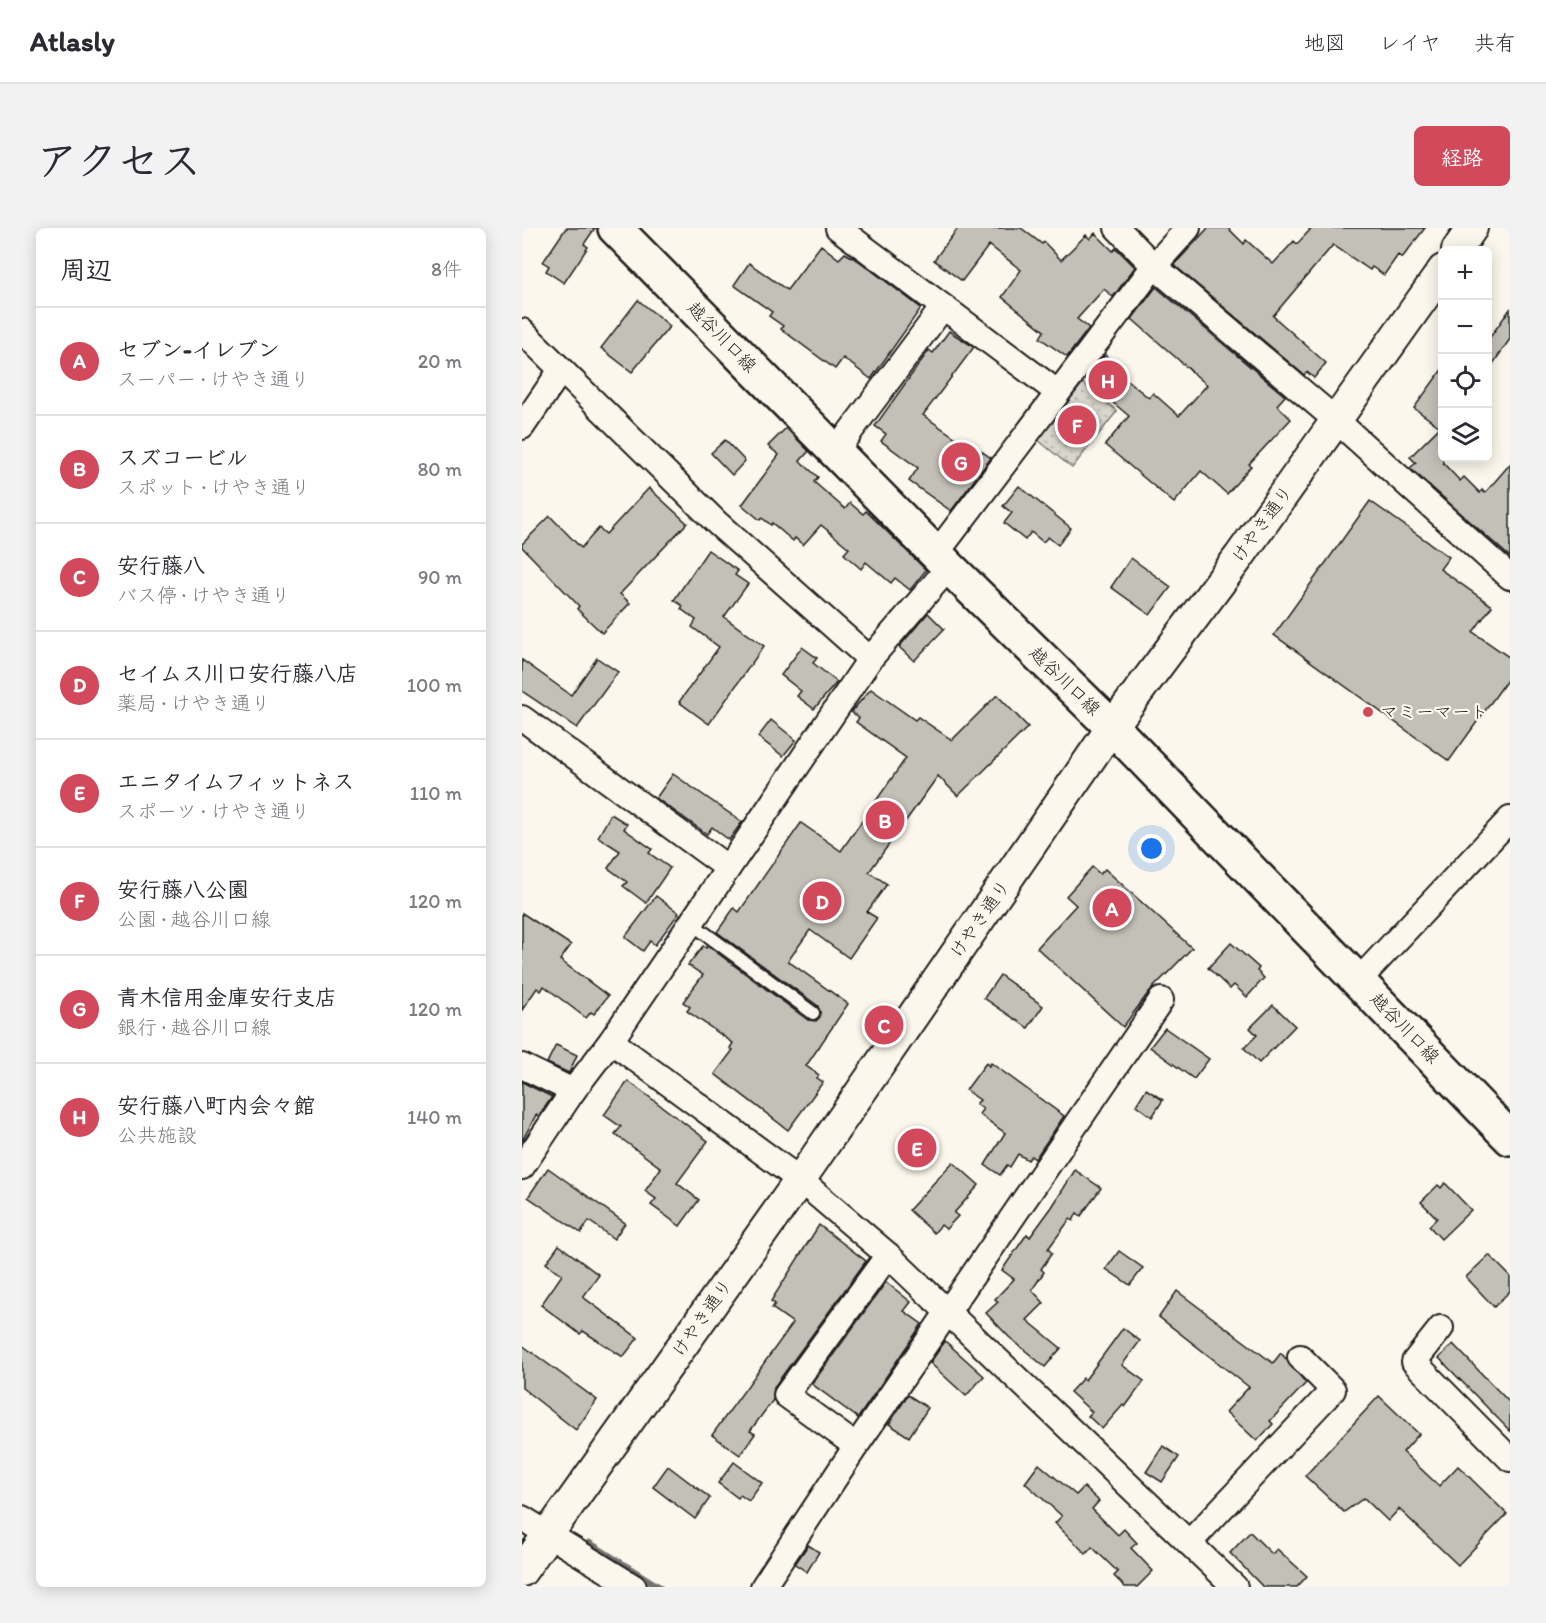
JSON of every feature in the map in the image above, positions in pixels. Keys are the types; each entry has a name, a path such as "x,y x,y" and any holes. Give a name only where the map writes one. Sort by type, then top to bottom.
{"main road":[{"name":"越谷川口線","path":"615,228 835,452 1112,727 1510,1138"}],"street":[{"path":"838,228 1057,392"},
{"path":"1117,228 1154,266 1337,421 1510,577"},
{"path":"522,1167 573,1091 611,1041 870,659 943,560 1057,392 1154,266 1188,228"},
{"path":"1459,246 1472,228"},
{"name":"けやき通り","path":"522,1571 800,1180 1112,727 1337,421 1438,277"},
{"path":"835,452 944,307"},
{"path":"522,330 717,523 870,659"},
{"path":"522,427 561,370"},
{"path":"522,718 728,868"},
{"path":"1359,980 1510,819"},
{"path":"763,1587 947,1311 1077,1127 1161,1000"},
{"path":"611,1041 800,1180 888,1255 1235,1587"},
{"path":"522,1066 573,1091"},
{"path":"856,1446 786,1395 888,1255"},
{"path":"1442,1328 1414,1362 1510,1459"},
{"path":"1189,1543 1333,1390 1300,1357"},
{"path":"522,1518 634,1587"}],"lane":[{"path":"691,923 813,1013"}],"shaded area":[{"path":"1083,383 1117,411 1072,468 1038,440"}],"building":[{"path":"566,228 595,228 584,244 588,247 564,283 546,271 549,266 543,262"},
{"path":"958,228 1021,228 1042,244 1044,242 1061,260 1086,235 1090,239 1095,233 1113,251 1116,248 1135,267 1113,297 1104,289 1077,319 1089,328 1067,357 1040,338 1044,331 1002,297 1021,270 989,245 962,281 934,260"},
{"path":"1208,228 1228,228 1244,244 1246,240 1273,264 1294,241 1297,244 1310,230 1308,228 1425,228 1402,258 1398,255 1384,275 1372,267 1370,270 1333,245 1273,316 1326,363 1314,378 1307,372 1304,375 1174,265"},
{"path":"821,245 839,259 845,253 859,261 921,308 871,379 843,358 835,369 781,329 783,326 769,316 772,312 734,285 749,263 787,290"},
{"path":"1156,287 1285,396 1277,405 1291,419 1249,464 1251,466 1227,494 1201,471 1174,503 1105,445 1129,416 1086,380 1105,355 1120,368 1117,372 1149,398 1153,393 1179,416 1207,385 1132,319"},
{"path":"638,300 670,326 632,372 601,348"},
{"path":"1510,309 1510,339 1492,365 1492,334"},
{"path":"949,331 974,347 923,415 966,445 968,442 991,458 951,511 909,481 918,468 881,441 886,434 875,426 929,350 933,353"},
{"path":"1438,375 1438,426 1414,408"},
{"path":"786,428 809,451 800,461 818,477 814,482 845,509 850,503 863,514 866,511 926,570 910,590 895,578 891,583 866,562 861,569 844,554 849,548 821,525 803,545 795,538 793,541 772,523 771,525 762,518 760,520 742,505 779,455 768,446"},
{"path":"1438,429 1438,462 1443,462 1460,481 1464,477 1480,493 1482,490 1485,493 1510,464 1510,557 1410,468 1416,463 1410,457"},
{"path":"725,440 745,461 732,475 711,453"},
{"path":"1019,486 1071,528 1058,545 1048,537 1043,542 1031,532 1025,540 1004,523 1012,513 1003,506"},
{"path":"649,488 687,523 620,594 630,603 602,633 577,609 579,606 522,547 522,544 550,516 581,548 599,528 606,534"},
{"path":"1370,501 1449,557 1440,569 1492,606 1473,632 1510,658 1510,676 1449,761 1274,635"},
{"path":"708,550 738,571 735,575 748,584 724,617 764,646 709,724 679,702 719,647 692,627 696,620 681,609 683,606 674,600"},
{"path":"1131,558 1171,587 1150,615 1111,587"},
{"path":"928,613 944,629 914,661 899,647"},
{"path":"802,647 817,658 813,663 837,682 814,709 797,696 801,691 781,675"},
{"path":"597,658 618,672 577,728 522,691 522,660 571,695"},
{"path":"871,689 915,720 918,717 952,740 997,695 1028,727 958,796 938,776 869,872 887,884 867,912 877,918 849,958 810,930 788,961 848,1004 806,1066 819,1075 817,1078 823,1082 788,1130 715,1074 733,1050 730,1048 733,1043 687,1011 690,1007 683,1002 703,975 688,965 703,946 706,948 708,946 808,1020 816,1021 820,1017 818,1006 717,932 734,908 739,912 801,823 841,851 906,758 856,722 859,718 851,712"},
{"path":"771,720 796,740 783,756 758,737"},
{"path":"673,774 742,822 729,840 712,827 707,834 656,798"},
{"path":"611,814 627,824 624,829 652,849 649,853 670,868 646,903 623,886 627,882 608,868 620,851 598,837"},
{"path":"1092,867 1100,874 1105,869 1192,948 1149,992 1123,1027 1037,948 1076,905 1066,896"},
{"path":"656,896 679,913 655,945 650,941 643,951 625,937"},
{"path":"522,913 571,945 560,960 608,996 594,1014 591,1012 586,1018 544,986 541,991 537,988 522,1010"},
{"path":"1231,943 1259,968 1257,971 1264,978 1247,997 1234,985 1230,989 1208,968"},
{"path":"1000,975 1043,1006 1028,1028 984,998"},
{"path":"1273,1005 1295,1026 1259,1063 1244,1048 1257,1035 1250,1028"},
{"path":"1165,1028 1209,1059 1194,1079 1150,1047"},
{"path":"556,1045 577,1055 569,1073 547,1063"},
{"path":"986,1063 989,1066 991,1063 1064,1116 1035,1159 1031,1156 1028,1160 1018,1154 1010,1167 1007,1165 1000,1175 985,1165 1005,1133 979,1114 983,1109 976,1104 980,1100 966,1090"},
{"path":"628,1081 708,1141 677,1183 699,1200 680,1226 651,1205 656,1199 645,1191 661,1168 615,1134 621,1127 604,1115"},
{"path":"522,1082 552,1097 539,1116 536,1115 522,1141"},
{"path":"1146,1089 1163,1100 1152,1117 1136,1105"},
{"path":"953,1162 979,1185 954,1213 958,1216 946,1229 941,1225 934,1233 909,1210"},
{"path":"548,1168 625,1223 614,1239 589,1221 581,1233 528,1197"},
{"path":"1075,1170 1101,1188 1081,1216 1077,1213 1073,1221 1070,1219 1048,1249 1052,1253 1041,1269 1044,1272 1032,1290 1044,1303 1027,1320 1061,1348 1045,1367 1009,1337 986,1313 998,1302 995,1299 1014,1279 1002,1270 1027,1234 1030,1237 1052,1207"},
{"path":"1445,1183 1471,1210 1441,1239 1429,1226 1437,1218 1421,1202 1438,1185 1441,1188"},
{"path":"819,1225 866,1261 774,1387 773,1400 750,1431 755,1434 740,1455 712,1435 793,1323 772,1308 775,1304 771,1301"},
{"path":"559,1245 599,1275 583,1297 638,1338 623,1357 583,1331 580,1334 541,1305 562,1275 546,1263"},
{"path":"1119,1251 1143,1268 1130,1285 1106,1269"},
{"path":"1489,1255 1510,1276 1510,1291 1494,1307 1466,1277"},
{"path":"886,1282 911,1302 904,1311 922,1324 858,1418 812,1384"},
{"path":"1177,1291 1273,1363 1281,1353 1306,1383 1270,1421 1273,1424 1257,1441 1226,1412 1249,1387 1159,1317"},
{"path":"1123,1328 1140,1341 1122,1365 1144,1381 1125,1407 1123,1405 1102,1429 1088,1416 1092,1412 1070,1392 1083,1378 1085,1380"},
{"path":"945,1341 984,1376 966,1396 930,1363"},
{"path":"1453,1344 1510,1403 1510,1431 1439,1358"},
{"path":"522,1345 597,1400 576,1430 522,1388"},
{"path":"908,1395 928,1408 909,1437 889,1424"},
{"path":"1379,1396 1419,1434 1403,1452 1439,1486 1458,1466 1507,1514 1458,1565 1399,1509 1388,1521 1364,1498 1344,1512 1305,1476"},
{"path":"1163,1446 1179,1457 1162,1482 1146,1472"},
{"path":"734,1462 762,1483 749,1501 740,1495 738,1498 718,1483"},
{"path":"1039,1464 1076,1495 1084,1487 1099,1501 1092,1509 1118,1535 1124,1529 1137,1543 1131,1548 1153,1571 1137,1587 1125,1587 1114,1576 1118,1572 1092,1547 1086,1554 1055,1523 1062,1516 1025,1483"},
{"path":"668,1466 710,1498 695,1519 653,1487"},
{"path":"1250,1532 1272,1554 1277,1549 1307,1576 1297,1587 1263,1587 1230,1553"},
{"path":"808,1545 819,1552 807,1572 795,1564"}],"waterway":[{"path":"589,1543 659,1587"}],"place":[{"name":"安行藤八町内会々館","path":"1108,380"},
{"name":"安行藤八公園","path":"1077,425"},
{"name":"青木信用金庫安行支店","path":"961,462"},
{"name":"マミーマート","path":"1368,712"},
{"name":"スズコービル","path":"885,820"},
{"name":"セイムス川口安行藤八店","path":"822,901"},
{"name":"セブン-イレブン","path":"1112,908"},
{"name":"安行藤八","path":"884,1025"},
{"name":"エニタイムフィットネス","path":"917,1148"}]}
